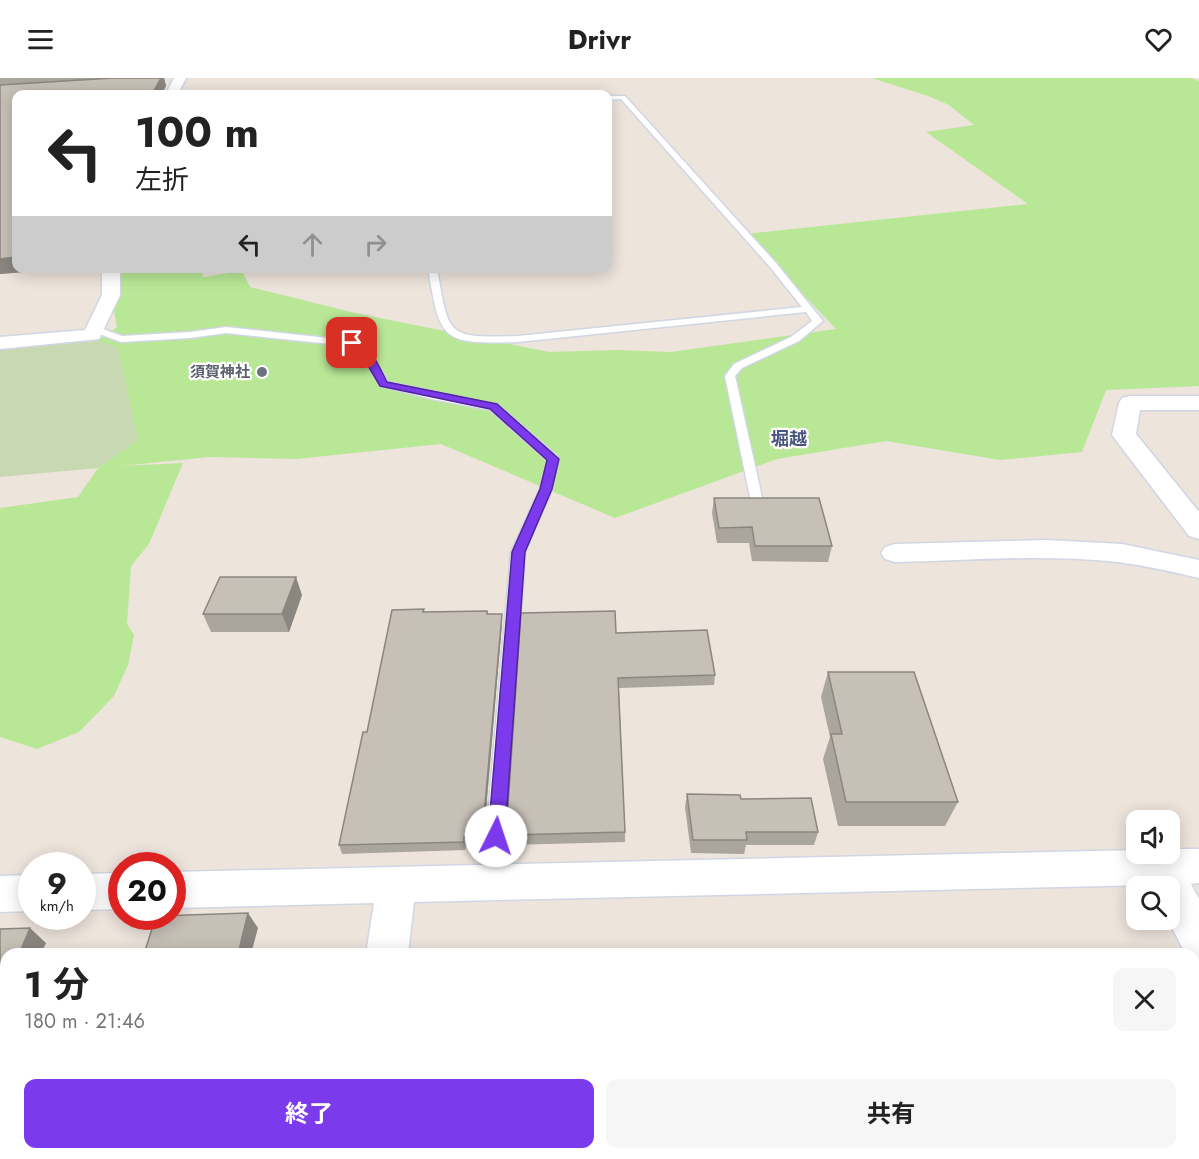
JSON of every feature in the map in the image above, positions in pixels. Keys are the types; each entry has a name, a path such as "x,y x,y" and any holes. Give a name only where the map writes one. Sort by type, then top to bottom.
{"street":[{"path":"0,343 92,335 111,295 111,273"},
{"path":"1199,403 1130,403 1124,435 1199,530"},
{"path":"895,553 1097,551 1160,560 1199,569"},
{"path":"186,890 1180,866 1199,939"},
{"path":"388,948 396,886"},
{"path":"0,894 18,893"}],"lane":[{"path":"612,98 623,97 746,234 818,321 795,339 738,366 730,376 756,497"},
{"path":"433,273 444,324 453,333 486,339 518,339 810,309"},
{"path":"95,329 121,339 180,336 226,330 352,343 364,350 384,384 494,407 553,459 546,489 518,552 492,883"}],"green space":[{"path":"872,78 1191,78 1199,81 1199,386 1106,390 1082,452 1000,460 886,441 777,459 615,518 441,444 296,459 209,457 120,466 183,463 149,544 131,566 127,624 134,635 128,665 114,696 79,732 37,749 0,737 0,508 78,497 98,468 138,440 123,386 96,341 117,327 111,295 111,273 202,273 203,277 243,273 250,287 355,313 549,352 617,350 671,352 836,329 746,234 1028,204 926,132 974,125 949,105"},
{"path":"96,341 118,347 138,440 98,468 0,477 0,349"}],"building":[{"path":"113,78 161,78 154,90 12,90 12,258 0,259 0,85"},
{"path":"714,498 819,498 832,546 755,546 752,527 719,528"},
{"path":"220,577 296,577 282,614 203,614"},
{"path":"424,609 423,612 487,611 487,614 502,614 482,837 464,837 464,842 339,845 363,732 367,732 392,610"},
{"path":"615,611 616,633 707,630 715,675 618,678 625,832 506,835 521,613"},
{"path":"828,672 914,672 958,802 846,802 831,734 842,734"},
{"path":"687,794 740,795 741,799 811,798 818,832 746,832 747,840 693,840"},
{"path":"248,913 239,948 146,948 152,930 186,930 186,915"},
{"path":"0,929 29,930 22,948 0,948"}],"place":[{"name":"須賀神社","path":"262,372"}],"district":[{"name":"堀越","path":"789,439"}],"route":[{"path":"352,343 364,350 384,384 432,396 494,407 553,459 546,489 518,552 496,836"}]}
